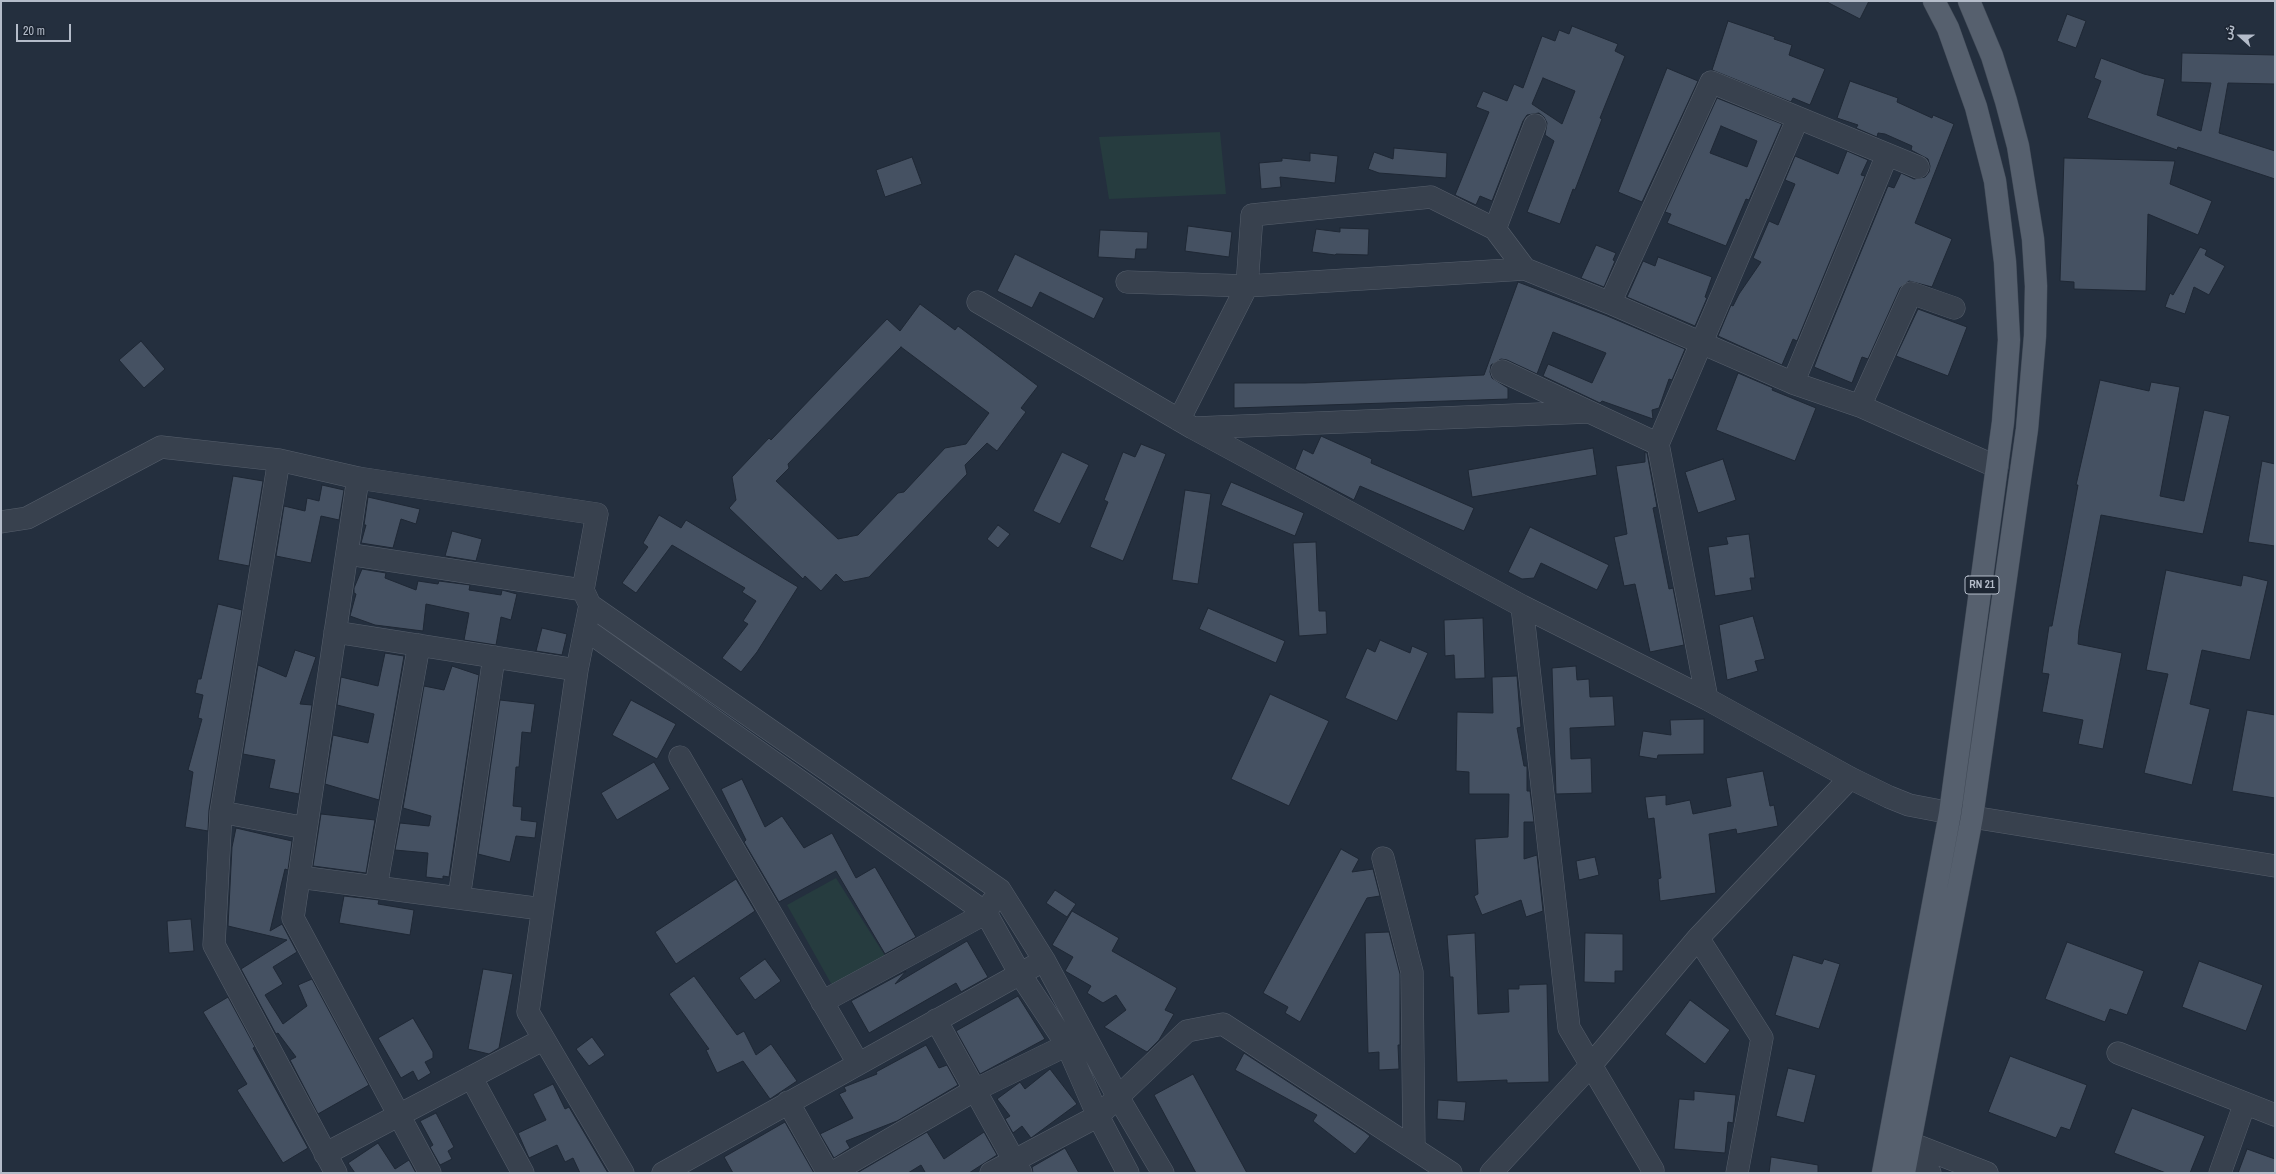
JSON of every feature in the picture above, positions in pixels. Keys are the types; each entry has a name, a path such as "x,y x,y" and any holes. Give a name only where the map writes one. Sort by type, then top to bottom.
{"main road":[{"name":"RN 21","path":"1893,1162 1950,813 2003,422 2009,340 2001,219 1995,181 1976,107 1948,28 1934,1"},
{"name":"RN 21","path":"1893,1162 1910,1143 1972,817 2027,429 2035,336 2036,286 2027,192 2018,146 1992,56 1969,1"}],"street":[{"path":"1610,303 1711,82 1918,167"},
{"path":"1707,699 1658,444 1798,118"},
{"path":"1495,229 1535,125"},
{"path":"1793,383 1887,155"},
{"path":"1186,424 1247,286 1252,215 1431,197 1495,229 1526,269"},
{"path":"1127,282 1247,286 1526,269 1610,303 1793,383 1860,406 1997,467"},
{"path":"1860,406 1911,293 1954,308"},
{"path":"978,302 1186,424 1522,606 1707,699 1850,778 1909,805 1972,817 2275,866"},
{"path":"1502,371 1658,444"},
{"path":"1186,424 1588,412"},
{"path":"1,522 27,518 161,447 279,460 358,478 597,514 585,628 577,670 528,1012 623,1173"},
{"path":"279,460 221,812 214,945 336,1173"},
{"path":"358,478 293,918 430,1173"},
{"path":"347,554 587,598 1000,890 1044,960 1158,1171"},
{"path":"1522,606 1569,1028 1653,1170 1652,1173"},
{"path":"585,628 986,913 1020,974 1067,1045 1098,1116 1128,1173"},
{"path":"335,632 577,670"},
{"path":"376,887 419,645"},
{"path":"459,898 494,657"},
{"path":"680,757 858,1063"},
{"path":"1491,1173 1591,1065 1698,938 1850,778"},
{"path":"221,812 306,828"},
{"path":"1383,858 1412,972 1414,1148"},
{"path":"299,877 542,909"},
{"path":"822,1002 986,913 1000,890"},
{"path":"1698,938 1762,1038 1737,1173"},
{"path":"662,1173 1044,960"},
{"path":"936,1020 1018,1167"},
{"path":"991,1173 1018,1167 1098,1116 1187,1031 1223,1024 1451,1173"},
{"path":"325,1154 544,1039"},
{"path":"832,1173 975,1090 1067,1045"},
{"path":"2118,1054 2275,1115"},
{"path":"471,1077 523,1173"},
{"path":"788,1102 828,1173"},
{"path":"2220,1173 2246,1103"},
{"path":"1910,1143 1987,1173"},
{"path":"1893,1162 1930,1173"}],"green space":[{"path":"1220,132 1226,194 1109,199 1099,137"},
{"path":"836,878 887,959 833,987 787,905"}],"building":[{"path":"1825,1 1869,1 1860,19"},
{"path":"2067,14 2086,21 2076,48 2057,41"},
{"path":"1728,21 1775,37 1774,39 1792,45 1789,55 1825,69 1810,105 1793,98 1791,102 1712,70"},
{"path":"1572,26 1618,44 1615,51 1625,56 1600,118 1602,119 1575,190 1573,189 1560,224 1527,212 1554,141 1545,135 1547,123 1544,117 1539,113 1527,115 1523,121 1492,201 1480,196 1476,205 1455,195 1489,112 1476,107 1483,91 1507,101 1514,84 1523,88 1542,36 1555,41 1559,30 1569,34","holes":["1543,78 1575,91 1562,124 1532,104"]},
{"path":"2182,53 2275,55 2275,84 2228,83 2219,133 2275,151 2275,179 2178,147 2177,150 2087,118 2101,81 2094,78 2101,58 2144,74 2165,79 2157,115 2201,131 2211,83 2181,82"},
{"path":"1667,68 1698,81 1642,202 1618,192"},
{"path":"1850,81 1898,98 1897,102 1932,118 1933,115 1954,124 1915,223 1952,239 1932,287 1909,281 1900,288 1868,359 1862,357 1852,383 1814,367 1888,186 1894,188 1901,173 1914,179 1925,177 1929,172 1930,166 1928,159 1911,150 1912,146 1885,134 1878,133 1877,137 1856,128 1858,125 1837,118"},
{"path":"1717,98 1782,124 1749,200 1746,199 1726,246 1667,223 1671,214 1665,212","holes":["1721,126 1757,141 1747,167 1710,153"]},
{"path":"1394,148 1447,153 1446,178 1379,173 1368,169 1374,152 1393,159"},
{"path":"1847,151 1868,160 1861,175 1865,176 1797,341 1793,339 1782,365 1718,336 1731,305 1733,306 1739,294 1761,262 1753,258 1769,221 1778,225 1795,184 1785,180 1795,156 1838,174"},
{"path":"1310,153 1338,156 1335,183 1280,177 1281,187 1261,189 1259,163 1282,161 1282,158 1310,161"},
{"path":"912,157 922,184 885,197 876,170"},
{"path":"2064,158 2175,161 2170,184 2212,201 2198,235 2148,214 2146,291 2074,289 2074,282 2060,281"},
{"path":"1188,226 1232,232 1229,257 1185,251"},
{"path":"1340,228 1369,229 1368,255 1335,255 1312,252 1316,229 1340,232"},
{"path":"1100,230 1148,232 1147,249 1136,249 1135,259 1098,257"},
{"path":"1596,245 1616,253 1613,260 1615,261 1604,287 1581,278"},
{"path":"2200,247 2207,250 2205,255 2225,266 2209,295 2194,287 2185,314 2165,307 2170,293 2173,295"},
{"path":"1015,254 1104,298 1094,319 1040,292 1032,308 997,291"},
{"path":"1658,257 1712,277 1705,297 1707,298 1695,326 1627,297 1643,261 1655,266"},
{"path":"1518,282 1605,315 1685,349 1672,380 1669,379 1659,408 1652,410 1653,419 1602,401 1600,403 1543,376 1548,364 1592,383 1606,353 1553,332 1537,374 1507,360 1501,359 1491,365 1490,372 1492,378 1508,388 1508,399 1234,408 1234,383 1305,383 1484,375"},
{"path":"920,304 955,330 958,326 1038,386 1021,408 1026,412 997,451 987,443 965,465 967,474 869,577 844,582 836,574 821,591 805,576 803,579 729,508 736,500 732,477 769,438 771,440 887,319 900,331","holes":["901,347 989,413 966,444 945,448 904,492 898,493 858,535 838,539 776,481 789,468 788,464"]},
{"path":"1918,309 1967,327 1948,376 1896,356"},
{"path":"141,341 165,369 144,388 119,360"},
{"path":"1738,373 1773,388 1772,390 1816,408 1795,461 1716,430"},
{"path":"2100,380 2149,391 2151,382 2180,387 2160,496 2184,501 2204,410 2230,416 2203,534 2101,515 2079,630 2078,644 2122,653 2103,749 2078,744 2083,720 2042,712 2049,674 2042,673 2049,626 2052,626 2078,485 2076,485"},
{"path":"1321,436 1372,459 1371,463 1474,508 1464,531 1360,486 1354,500 1295,469 1303,449 1313,454"},
{"path":"1141,444 1166,454 1123,561 1090,547 1108,502 1104,500 1123,452 1135,457"},
{"path":"1593,448 1597,475 1472,497 1468,470"},
{"path":"1062,452 1089,465 1060,524 1033,511"},
{"path":"1645,452 1647,453 1657,507 1653,508 1669,589 1673,588 1684,645 1650,652 1635,584 1624,586 1614,537 1627,534 1616,466 1645,462"},
{"path":"1723,459 1736,500 1698,513 1685,472"},
{"path":"2262,461 2275,464 2275,546 2248,542"},
{"path":"233,476 263,481 249,566 218,560"},
{"path":"1231,482 1304,513 1295,536 1221,505"},
{"path":"322,485 344,490 339,520 321,516 311,563 276,556 284,506 305,511 307,498 319,501"},
{"path":"1185,490 1211,494 1198,584 1172,580"},
{"path":"368,497 420,509 416,524 401,519 393,548 361,543 366,525 364,525"},
{"path":"659,515 681,528 686,520 798,587 757,652 741,672 722,658 748,624 743,621 756,601 742,592 745,588 672,545 636,593 622,583 648,547 643,543"},
{"path":"998,525 1010,534 998,548 987,539"},
{"path":"1530,527 1609,565 1597,590 1541,563 1534,578 1522,579 1508,572"},
{"path":"452,531 482,539 476,561 445,556"},
{"path":"1749,534 1755,578 1750,578 1752,590 1715,596 1708,547 1728,544 1726,537"},
{"path":"1316,542 1319,611 1326,611 1327,634 1299,636 1293,543"},
{"path":"362,569 386,573 385,578 416,590 418,581 438,584 439,581 470,585 469,590 501,595 502,590 517,594 511,620 501,617 496,645 464,640 469,613 426,604 423,631 375,625 350,616 356,594 354,593 354,588"},
{"path":"2166,570 2241,586 2243,575 2268,581 2250,660 2202,650 2190,704 2210,709 2192,785 2144,773 2168,674 2146,670"},
{"path":"218,604 242,610 209,810 208,831 185,827 193,772 188,770 202,719 198,718 203,695 195,693 198,679 201,679"},
{"path":"1208,608 1285,641 1276,663 1199,629"},
{"path":"1753,616 1765,659 1755,661 1758,671 1727,680 1719,625"},
{"path":"1483,618 1485,678 1455,679 1454,655 1445,656 1444,620"},
{"path":"542,628 567,634 562,655 536,651"},
{"path":"1380,640 1410,653 1412,646 1428,653 1397,721 1345,698 1367,648 1375,652"},
{"path":"295,650 316,657 300,704 312,705 299,794 269,788 275,760 243,754 258,665 286,677"},
{"path":"385,653 404,656 379,800 325,784 333,735 368,743 374,714 337,705 341,677 378,686"},
{"path":"452,666 479,675 449,877 443,876 443,879 426,877 428,853 395,850 400,823 429,826 431,816 403,808 424,686 444,690"},
{"path":"1576,666 1577,680 1589,679 1590,697 1613,696 1615,726 1570,728 1571,759 1591,758 1592,793 1556,794 1552,668"},
{"path":"1517,676 1521,727 1517,728 1524,766 1527,766 1527,791 1530,791 1534,822 1524,822 1524,859 1537,855 1543,911 1526,917 1521,900 1482,915 1474,896 1478,894 1475,839 1508,837 1509,794 1469,794 1469,772 1456,771 1457,712 1493,713 1492,677"},
{"path":"1270,694 1329,721 1289,806 1231,779"},
{"path":"500,700 535,704 531,733 522,732 519,767 516,767 513,806 522,807 521,820 537,822 535,838 516,836 510,862 478,854"},
{"path":"631,700 676,724 657,759 612,735"},
{"path":"2247,710 2275,715 2275,798 2232,791"},
{"path":"1704,719 1704,754 1658,755 1657,759 1639,756 1643,731 1671,735 1670,720"},
{"path":"654,762 670,789 617,820 601,793"},
{"path":"1763,771 1770,806 1774,805 1778,826 1737,834 1736,829 1709,834 1716,893 1660,901 1658,879 1661,878 1654,818 1648,819 1645,797 1666,795 1666,805 1690,800 1693,814 1731,806 1726,778"},
{"path":"742,779 765,827 782,816 804,848 832,833 856,878 875,867 916,937 885,954 836,871 779,902 744,842 746,840 721,789"},
{"path":"321,814 375,820 366,873 313,866"},
{"path":"236,828 292,841 288,870 285,869 270,931 282,924 297,952 273,967 283,984 265,995 283,1024 307,1006 298,985 312,979 369,1085 318,1114 290,1060 296,1057 278,1033 276,1034 241,969 287,940 228,926 232,847"},
{"path":"1341,849 1359,859 1352,872 1373,869 1380,896 1367,898 1300,1022 1285,1013 1288,1007 1263,993"},
{"path":"1595,857 1599,875 1579,880 1576,861"},
{"path":"736,879 755,911 676,964 655,932"},
{"path":"1055,890 1076,904 1067,917 1046,903"},
{"path":"344,896 379,900 378,904 414,910 410,935 339,923"},
{"path":"1072,911 1119,938 1112,951 1177,988 1165,1010 1174,1014 1159,1040 1147,1052 1104,1027 1126,1010 1116,995 1103,1003 1087,993 1091,986 1065,971 1073,957 1052,945"},
{"path":"191,919 194,951 169,953 167,921"},
{"path":"1389,932 1400,974 1400,1045 1398,1045 1399,1069 1379,1070 1379,1052 1368,1053 1365,933"},
{"path":"1475,933 1478,1014 1509,1012 1508,989 1519,989 1519,985 1547,984 1549,1082 1507,1083 1507,1080 1457,1082 1453,977 1450,977 1447,935"},
{"path":"1585,933 1623,934 1623,971 1615,971 1615,983 1584,982"},
{"path":"967,941 988,977 961,992 956,983 869,1033 851,1001 906,971 895,984"},
{"path":"2067,942 2144,971 2127,1015 2110,1009 2105,1022 2045,999"},
{"path":"1793,955 1822,964 1824,959 1840,964 1819,1029 1775,1015"},
{"path":"765,959 781,981 755,1000 739,978"},
{"path":"2199,961 2263,985 2246,1031 2182,1007"},
{"path":"483,969 513,974 499,1048 489,1054 468,1049"},
{"path":"694,976 737,1035 744,1031 756,1055 771,1044 797,1081 770,1099 743,1061 717,1073 706,1050 709,1049 669,994"},
{"path":"1018,996 1045,1039 980,1074 956,1031"},
{"path":"228,997 255,1047 253,1048 308,1148 283,1163 237,1090 247,1084 203,1012"},
{"path":"1690,1000 1730,1030 1705,1064 1665,1034"},
{"path":"413,1018 433,1052 433,1058 425,1062 431,1073 418,1081 413,1071 401,1078 378,1038"},
{"path":"592,1037 605,1055 589,1066 576,1049"},
{"path":"926,1045 939,1068 947,1065 958,1085 897,1121 846,1141 850,1148 834,1158 820,1134 853,1118 839,1094 846,1091 844,1087 877,1074 876,1072"},
{"path":"1244,1053 1370,1136 1355,1154 1313,1121 1317,1115 1235,1070"},
{"path":"2010,1056 2087,1085 2070,1130 2061,1127 2056,1138 1988,1112"},
{"path":"1788,1068 1816,1075 1804,1123 1776,1116"},
{"path":"1050,1069 1077,1104 1031,1138 1022,1126 1013,1133 1005,1119 1010,1116 997,1099 1020,1082 1025,1089"},
{"path":"1193,1074 1247,1173 1196,1173 1154,1095"},
{"path":"553,1084 565,1109 569,1107 608,1173 580,1173 573,1158 565,1162 557,1145 529,1158 518,1133 546,1120 533,1094"},
{"path":"1694,1091 1736,1095 1733,1123 1728,1122 1725,1153 1674,1149 1679,1099 1694,1100"},
{"path":"1438,1100 1466,1102 1464,1121 1437,1119"},
{"path":"2132,1108 2205,1136 2190,1173 2166,1173 2114,1153"},
{"path":"436,1113 454,1147 448,1151 452,1159 440,1165 430,1147 433,1145 420,1121"},
{"path":"785,1122 814,1173 733,1173 724,1157"},
{"path":"927,1132 944,1159 984,1132 997,1155 969,1173 923,1173 925,1172 921,1165 908,1173 857,1173"},
{"path":"378,1143 395,1169 409,1160 416,1173 355,1173 348,1163"},
{"path":"1065,1148 1079,1173 1033,1173 1032,1167"},
{"path":"2247,1149 2275,1159 2275,1173 2238,1173"},
{"path":"1771,1157 1818,1165 1818,1173 1769,1173"}]}
